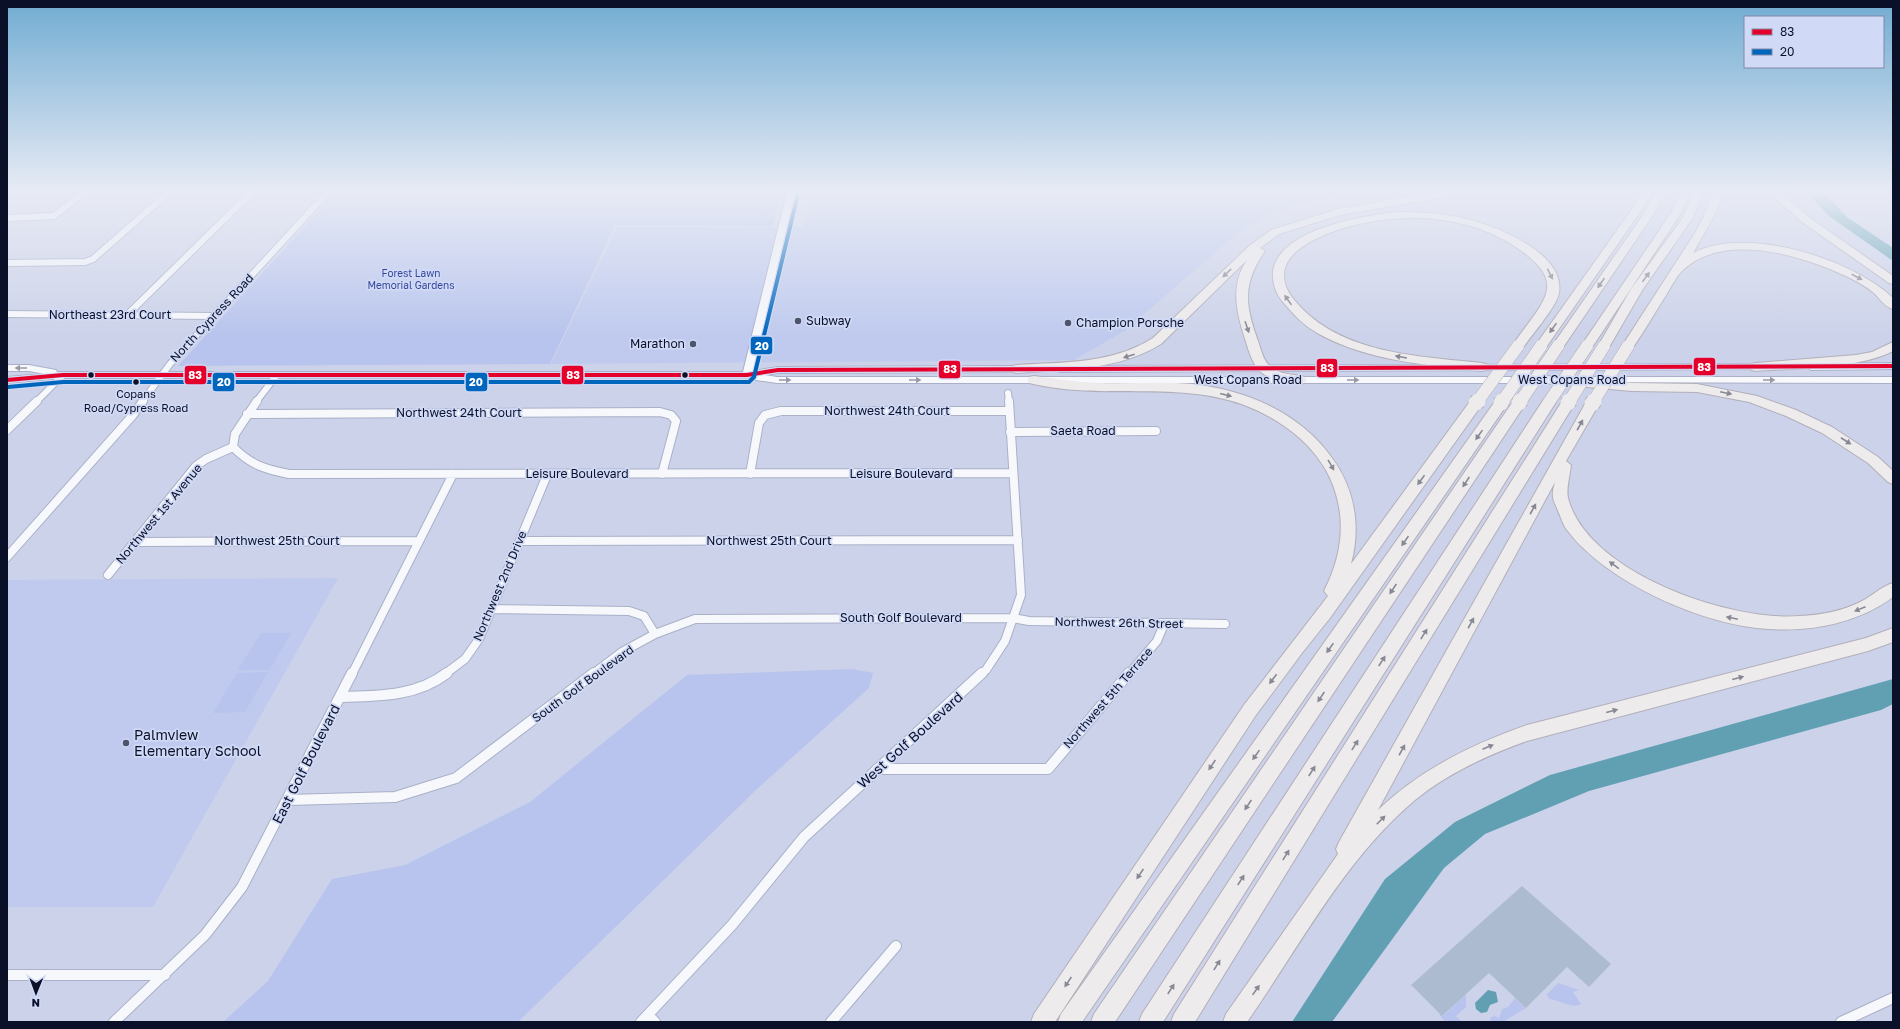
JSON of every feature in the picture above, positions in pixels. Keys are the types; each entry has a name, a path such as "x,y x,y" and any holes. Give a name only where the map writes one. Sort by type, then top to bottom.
{"highway":[{"path":"1016,369 1110,361 1140,352 1157,341 1262,240"},
{"path":"1272,240 1264,246 1249,265 1243,280 1240,297 1243,314 1259,361 1264,368 1277,375 1300,380"},
{"path":"1307,240 1291,250 1281,264 1279,280 1282,290 1288,300 1303,316 1334,336 1362,348 1386,354 1481,367"},
{"path":"1042,1022 1232,736 1296,648 1324,614 1552,298 1554,289 1552,279 1544,265 1526,248 1512,240"},
{"path":"1069,1022 1615,240"},
{"path":"1102,1022 1519,403 1631,240"},
{"path":"1150,1022 1549,402 1658,240"},
{"path":"1182,1022 1604,346 1637,289 1672,240"},
{"path":"1329,882 1592,404 1695,240"},
{"path":"1835,240 1893,281"},
{"path":"1676,270 1698,255 1717,248 1743,246 1780,250 1819,260 1848,272 1877,288 1893,305"},
{"path":"1756,367 1856,359 1876,355 1893,346"},
{"path":"1034,380 1109,387 1193,388 1224,394 1254,404 1282,418 1307,436 1319,448 1330,462 1343,492 1348,513 1349,537 1344,563 1338,579 1296,648"},
{"path":"1548,380 1632,387 1697,388 1752,399 1791,412 1827,430 1873,460 1893,479"},
{"path":"1568,447 1559,483 1560,500 1569,520 1579,534 1602,557 1622,572 1662,594 1723,616 1760,622 1790,623 1817,620 1853,611 1877,601 1893,589"},
{"path":"1234,1022 1329,882 1373,827 1395,806 1434,775 1489,746 1527,734 1868,644 1893,635"}],"main road":[{"path":"747,375 779,240"},
{"name":"West Copans Road","path":"63,375 747,375 778,370 1893,366"},
{"path":"7,368 29,368 63,375"},
{"path":"7,380 63,375"},
{"name":"West Copans Road","path":"747,375 777,380 1893,380"}],"street":[{"path":"7,263 85,262 93,258 114,240"},
{"path":"127,314 203,240"},
{"name":"North Cypress Road","path":"7,557 133,415 161,376 213,316 283,240"},
{"name":"Northeast 23rd Court","path":"7,314 213,316"},
{"path":"7,430 63,375"},
{"path":"233,447 235,434 247,414 276,376"},
{"name":"West Golf Boulevard","path":"648,1020 732,925 804,837 877,768 986,670 1005,641 1021,595 1008,393"},
{"name":"Northwest 24th Court","path":"750,474 759,423 765,415 781,411 1009,411"},
{"name":"Northwest 24th Court","path":"247,414 660,412 671,415 676,421 662,474"},
{"name":"Saeta Road","path":"1010,432 1156,431"},
{"name":"Leisure Boulevard","path":"233,447 243,457 259,468 289,474 547,475 1013,473"},
{"name":"Northwest 1st Avenue","path":"108,575 196,466 206,459 233,447"},
{"name":"East Golf Boulevard","path":"114,1022 166,975 205,935 242,887 288,800 453,474"},
{"name":"Northwest 2nd Drive","path":"340,697 388,696 411,691 438,680 465,659 479,639 547,475"},
{"name":"Northwest 25th Court","path":"520,542 1018,540"},
{"name":"Northwest 25th Court","path":"135,542 418,541"},
{"path":"491,609 629,611 644,616 655,634"},
{"name":"Northwest 26th Street","path":"1014,618 1029,622 1225,624"},
{"name":"South Golf Boulevard","path":"288,800 395,797 456,778 622,652 655,634 695,619 1014,618"},
{"name":"Northwest 5th Terrace","path":"877,768 1048,769 1157,641 1164,624"},
{"path":"831,1022 896,946"},
{"path":"7,975 166,975"},
{"path":"1841,1022 1893,998"}],"shaded area":[{"path":"611,240 1230,240 1126,330 1074,360 551,364"},
{"path":"1863,240 1881,240 1893,248 1893,261"},
{"name":"Palmview Elementary School","path":"338,578 153,907 7,907 7,580"},
{"path":"1893,679 1893,704 1881,710 1589,791 1485,834 1444,868 1332,1022 1292,1022 1385,879 1455,822 1550,775"},
{"path":"1488,990 1496,992 1498,1002 1490,1005 1487,1012 1481,1013 1476,1009 1475,1003"}],"green space":[{"name":"Forest Lawn Memorial Gardens","path":"292,240 608,240 550,364 178,366"},
{"path":"261,633 291,633 270,670 238,670"},
{"path":"852,669 873,673 869,688 756,790 518,1022 223,1022 268,981 332,879 405,865 530,802 687,675"},
{"path":"268,672 245,712 213,713 237,673"},
{"path":"1558,983 1579,990 1573,992 1581,1004 1569,1005 1549,999 1547,994"},
{"path":"1466,994 1466,1007 1456,1016 1462,1022 1445,1021 1439,1012 1443,1016"},
{"path":"1515,998 1526,1008 1503,1022 1491,1022 1490,1018 1494,1016 1499,1018 1502,1009 1508,1007"}],"building":[{"path":"1522,886 1611,964 1589,987 1567,967 1526,1008 1489,973 1442,1016 1411,985"}],"transit line":[{"name":"20","path":"8,387 63,382 749,382 754,377 787,240"},
{"name":"83","path":"7,380 63,375 747,375 778,370 1893,366"}],"place":[{"name":"Subway","path":"798,321"},
{"name":"Champion Porsche","path":"1068,323"},
{"name":"Marathon","path":"693,344"},
{"name":"Copans Road/Cypress Road","path":"136,382"},
{"name":"Palmview Elementary School","path":"126,743"}]}
